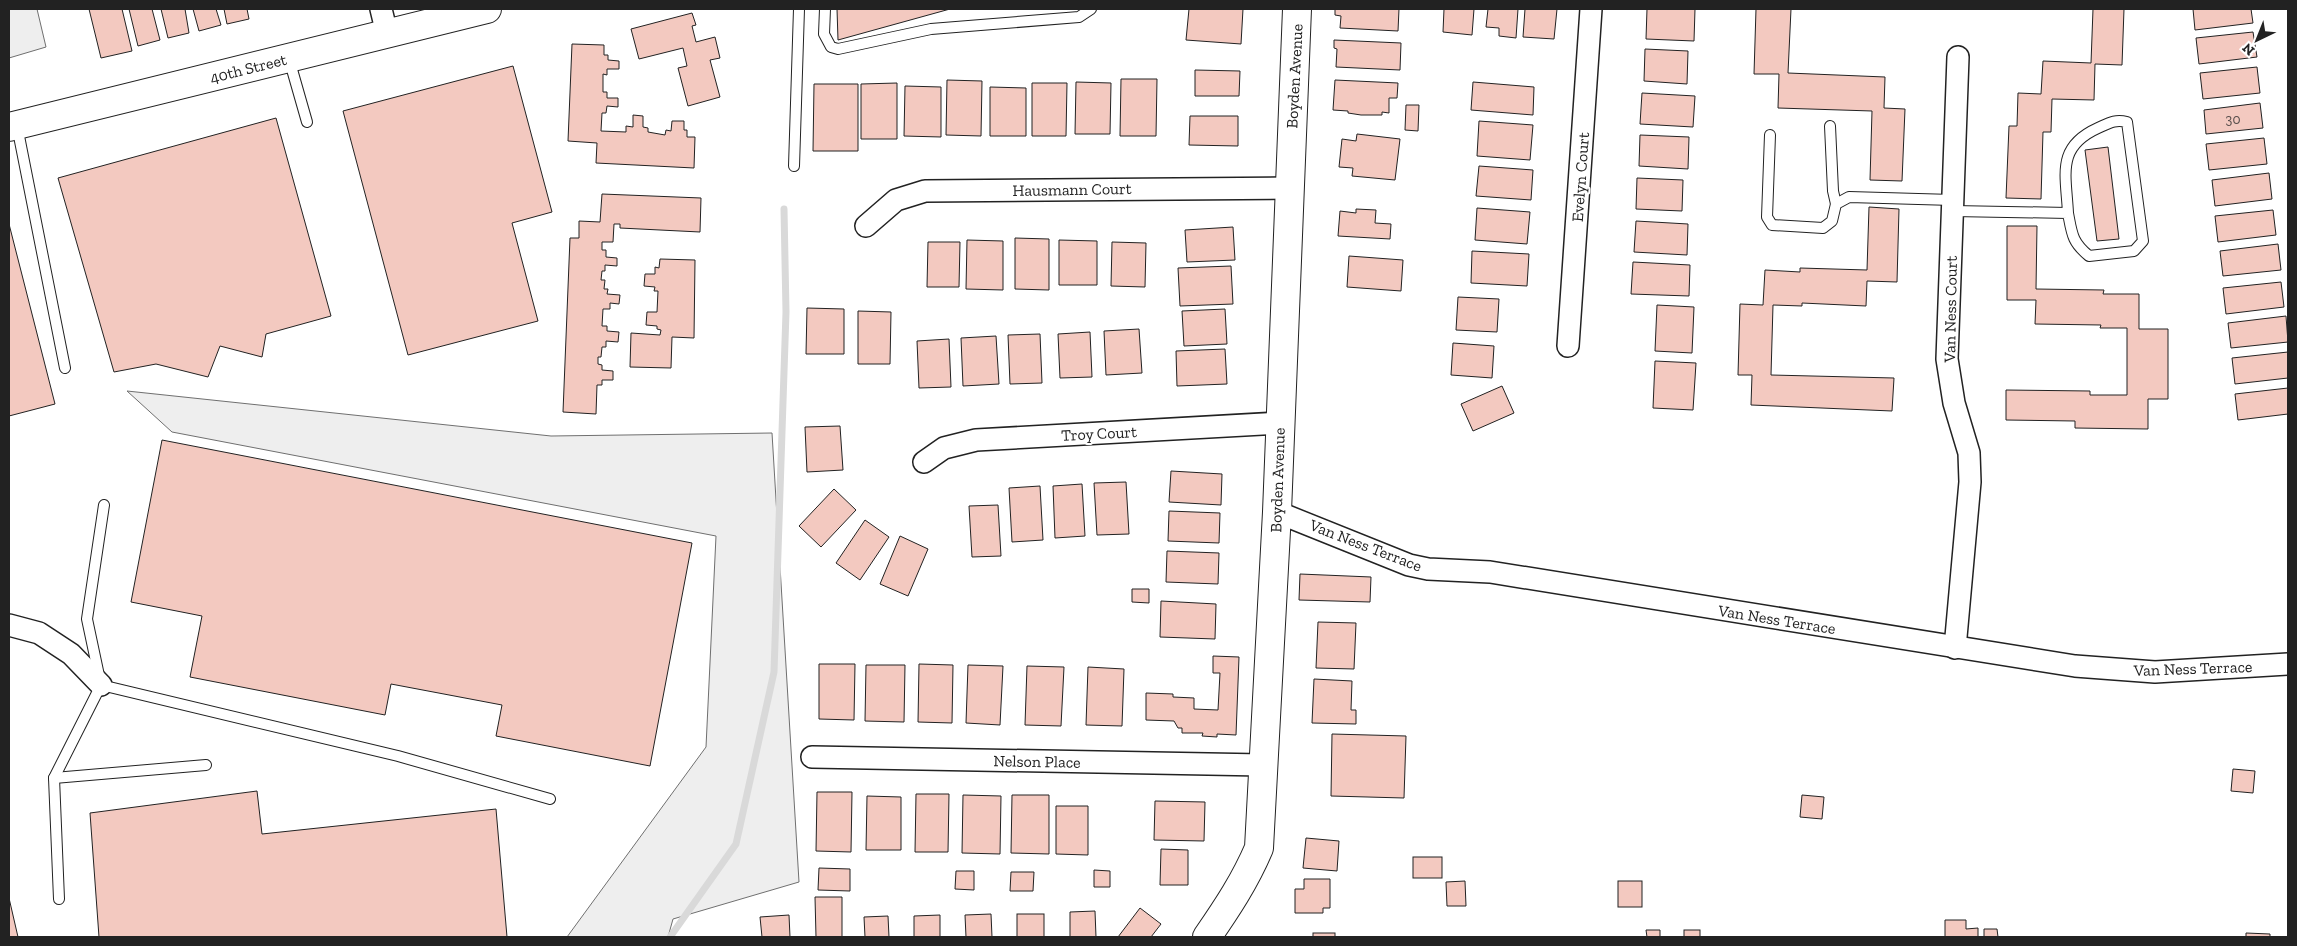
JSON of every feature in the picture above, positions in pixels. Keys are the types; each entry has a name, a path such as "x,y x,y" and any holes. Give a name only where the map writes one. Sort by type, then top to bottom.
{"street":[{"name":"40th Street","path":"13,126 289,58 384,21 487,9"},
{"name":"Boyden Avenue","path":"1207,937 1236,895 1248,874 1259,848 1277,512 1279,423 1297,9"},
{"name":"Evelyn Court","path":"1568,346 1591,9"},
{"name":"Van Ness Court","path":"1955,648 1970,482 1969,453 1954,403 1947,359 1958,57"},
{"name":"Hausmann Court","path":"866,226 896,200 925,191 1289,188"},
{"name":"Troy Court","path":"924,462 944,448 976,440 1279,423"},
{"name":"Van Ness Terrace","path":"1277,512 1409,565 1428,569 1490,572 2075,666 2155,672 2288,664"},
{"path":"9,624 39,633 71,654 101,685"},
{"name":"Nelson Place","path":"812,757 1263,765"}],"lane":[{"path":"794,166 799,9"},
{"path":"825,9 824,34 831,47 838,49 931,29 1079,17 1091,9"},
{"path":"289,58 307,122"},
{"path":"2116,119 2127,122 2143,242 2134,251 2089,256 2077,246 2072,237 2068,213 2066,156 2077,139 2116,119"},
{"path":"13,126 64,368"},
{"path":"1770,135 1767,217 1772,225 1823,228 1832,221 1836,204 1833,191 1830,126"},
{"path":"1836,204 1849,197 2068,213"},
{"path":"59,899 54,778 101,685 88,619 104,505"},
{"path":"101,685 398,756 550,799"},
{"path":"54,778 206,765"}],"shaded area":[{"path":"9,9 37,9 46,47 9,58"},
{"path":"127,391 551,436 772,433 799,882 673,919 668,937 567,937 706,747 716,536 172,432"}],"building":[{"path":"89,9 122,9 132,51 101,58"},
{"path":"129,9 152,9 160,40 138,46"},
{"path":"161,9 185,9 189,33 168,38"},
{"path":"193,9 216,9 221,25 199,31"},
{"path":"224,9 247,9 249,19 227,24"},
{"path":"837,9 950,9 838,40"},
{"path":"1189,9 1243,9 1241,44 1186,40"},
{"path":"1335,9 1399,9 1398,31 1340,28 1341,16 1335,15"},
{"path":"1444,9 1474,9 1472,35 1443,32"},
{"path":"1488,9 1518,9 1516,38 1499,36 1499,28 1486,27"},
{"path":"1525,9 1557,9 1554,39 1523,37"},
{"path":"1647,9 1695,9 1694,41 1646,39"},
{"path":"1756,9 1791,9 1788,73 1885,77 1884,108 1905,109 1902,181 1870,180 1872,111 1778,108 1779,74 1754,74"},
{"path":"2093,9 2124,9 2122,65 2095,64 2094,100 2052,99 2051,132 2043,132 2041,199 2006,198 2009,126 2017,126 2018,93 2041,94 2043,61 2091,63"},
{"path":"2193,9 2251,9 2253,23 2195,30"},
{"path":"692,13 696,25 692,26 696,42 715,37 720,58 710,60 720,97 688,106 678,68 687,66 683,48 639,59 631,29"},
{"path":"2253,32 2257,57 2199,64 2196,38"},
{"path":"1334,40 1401,43 1400,70 1336,67 1337,49 1334,48"},
{"path":"572,44 604,45 604,55 608,55 608,60 619,61 619,69 607,69 607,75 603,74 603,92 607,92 607,98 618,98 618,107 607,106 606,113 602,113 601,131 626,132 626,126 633,127 633,115 643,116 643,127 648,128 648,132 665,135 666,130 671,131 672,121 684,121 684,130 687,130 687,137 695,137 694,168 596,163 597,143 568,141"},
{"path":"1645,49 1688,51 1687,84 1644,81"},
{"path":"513,66 552,212 512,223 538,321 408,355 343,111"},
{"path":"2257,67 2260,93 2203,99 2200,73"},
{"path":"1195,70 1240,71 1239,96 1195,96"},
{"path":"1121,79 1157,79 1156,136 1120,136"},
{"path":"947,80 982,81 981,136 946,135"},
{"path":"1335,80 1398,83 1397,98 1389,98 1389,113 1382,112 1382,115 1361,115 1348,113 1348,111 1333,110"},
{"path":"1076,82 1111,83 1110,134 1075,134"},
{"path":"1473,82 1534,87 1533,115 1471,110"},
{"path":"897,83 897,139 861,139 861,84"},
{"path":"1032,83 1067,83 1066,136 1032,136"},
{"path":"814,84 858,84 858,151 813,151"},
{"path":"905,86 941,87 941,137 904,136"},
{"path":"990,87 1026,88 1026,136 990,136"},
{"path":"1642,93 1695,96 1693,127 1640,124"},
{"path":"2260,103 2263,128 2206,134 2204,110"},
{"path":"1406,105 1419,105 1418,131 1405,130"},
{"path":"1190,116 1238,116 1238,146 1189,145"},
{"path":"276,118 331,316 266,334 262,357 220,346 208,377 156,364 114,372 58,178"},
{"path":"1479,121 1533,125 1530,160 1477,156"},
{"path":"1357,134 1400,139 1395,180 1352,176 1353,168 1339,167 1342,139 1356,141"},
{"path":"1640,135 1689,137 1688,169 1639,166"},
{"path":"2264,138 2267,164 2209,170 2206,144"},
{"path":"2108,147 2119,239 2097,241 2085,150"},
{"path":"1479,166 1533,170 1531,200 1476,196"},
{"path":"2269,173 2272,199 2215,206 2212,180"},
{"path":"1637,178 1683,180 1682,211 1636,209"},
{"path":"602,194 701,198 700,232 620,228 620,224 614,224 613,242 602,242 602,250 606,250 606,257 617,258 617,266 605,265 605,271 602,271 601,280 605,280 604,289 608,289 607,294 620,295 619,304 610,303 610,309 603,309 602,326 607,326 607,331 619,332 618,342 606,341 606,347 602,347 601,357 598,357 598,364 602,365 602,370 613,371 613,380 602,380 602,385 597,385 596,414 563,412 570,238 579,238 579,221 600,222"},
{"path":"1869,207 1899,209 1897,282 1867,281 1866,306 1802,303 1802,306 1773,305 1771,375 1894,378 1892,411 1751,405 1752,375 1738,375 1740,304 1763,305 1765,270 1800,272 1800,268 1867,270"},
{"path":"1477,208 1530,212 1527,244 1475,240"},
{"path":"1356,209 1376,210 1375,223 1391,224 1390,239 1338,236 1340,211 1356,213"},
{"path":"2273,210 2276,235 2218,242 2215,216"},
{"path":"1636,221 1688,224 1687,255 1634,252"},
{"path":"9,224 55,404 9,416"},
{"path":"2007,226 2037,226 2036,289 2104,290 2103,294 2139,294 2139,329 2168,329 2168,399 2148,399 2148,429 2075,428 2075,421 2006,420 2006,390 2090,391 2090,395 2127,395 2127,328 2100,328 2101,325 2035,324 2036,300 2007,300"},
{"path":"1233,227 1235,260 1187,262 1185,230"},
{"path":"1015,238 1049,239 1049,290 1015,289"},
{"path":"967,240 1003,241 1003,290 966,289"},
{"path":"1059,240 1097,241 1097,285 1059,285"},
{"path":"928,242 960,242 959,287 927,287"},
{"path":"1112,242 1146,243 1145,287 1111,286"},
{"path":"2278,244 2281,270 2223,276 2220,251"},
{"path":"1472,251 1529,254 1527,286 1471,283"},
{"path":"1349,256 1403,260 1401,291 1347,287"},
{"path":"660,259 695,260 694,338 672,337 671,368 630,367 631,333 660,335 661,330 657,329 657,326 646,325 647,312 657,312 658,291 654,291 655,287 644,286 645,274 655,274 655,267 659,268"},
{"path":"1633,262 1690,265 1689,296 1631,294"},
{"path":"1231,266 1233,304 1180,306 1178,268"},
{"path":"2281,282 2284,307 2226,314 2223,288"},
{"path":"1458,297 1499,299 1497,332 1456,330"},
{"path":"1657,305 1694,307 1692,353 1655,351"},
{"path":"807,308 844,309 844,354 806,354"},
{"path":"1225,309 1227,344 1184,346 1182,311"},
{"path":"858,311 891,312 890,364 858,364"},
{"path":"2286,316 2288,342 2231,348 2228,323"},
{"path":"1139,329 1142,373 1106,375 1104,331"},
{"path":"1090,332 1092,377 1060,378 1058,334"},
{"path":"1040,334 1042,383 1010,384 1008,335"},
{"path":"996,336 999,384 963,386 961,338"},
{"path":"949,339 951,387 919,388 917,341"},
{"path":"1453,343 1494,346 1492,378 1451,375"},
{"path":"1225,349 1227,384 1177,386 1176,351"},
{"path":"2288,352 2288,378 2235,384 2232,358"},
{"path":"1655,361 1696,363 1693,410 1653,408"},
{"path":"1502,386 1514,413 1473,431 1461,404"},
{"path":"2288,388 2288,414 2238,420 2235,394"},
{"path":"840,426 843,470 807,472 805,427"},
{"path":"162,440 692,543 650,766 496,736 502,705 391,684 385,715 190,677 202,616 131,602"},
{"path":"1171,471 1222,474 1221,505 1169,502"},
{"path":"1126,482 1129,534 1097,535 1094,483"},
{"path":"1082,484 1085,536 1055,538 1053,486"},
{"path":"1040,486 1043,540 1012,542 1009,488"},
{"path":"834,489 856,510 821,547 799,526"},
{"path":"998,505 1001,556 972,557 969,506"},
{"path":"1169,511 1220,513 1219,543 1168,541"},
{"path":"865,520 889,537 860,580 836,563"},
{"path":"900,536 928,549 908,596 880,584"},
{"path":"1167,551 1219,553 1218,584 1166,582"},
{"path":"1300,574 1371,577 1370,602 1299,600"},
{"path":"1132,589 1149,589 1149,603 1132,602"},
{"path":"1161,601 1216,604 1215,639 1160,637"},
{"path":"1318,622 1356,623 1354,669 1316,668"},
{"path":"1213,656 1239,657 1236,735 1217,734 1217,737 1202,736 1203,733 1182,733 1182,728 1178,728 1174,721 1146,720 1146,693 1173,694 1173,697 1194,698 1194,709 1218,710 1220,673 1213,673"},
{"path":"819,664 855,664 854,720 819,719"},
{"path":"919,664 953,665 952,723 918,722"},
{"path":"866,665 905,665 904,722 865,721"},
{"path":"968,665 1003,666 1000,725 966,723"},
{"path":"1027,666 1064,667 1061,726 1025,725"},
{"path":"1088,667 1124,669 1122,726 1086,725"},
{"path":"1314,679 1352,681 1351,710 1356,710 1356,724 1312,723"},
{"path":"1332,734 1406,736 1404,798 1331,796"},
{"path":"2233,769 2255,771 2253,793 2231,791"},
{"path":"257,791 262,834 496,809 507,937 99,937 90,813"},
{"path":"817,792 852,792 851,852 816,851"},
{"path":"916,794 949,794 948,852 915,852"},
{"path":"963,795 1001,796 1000,854 962,853"},
{"path":"1012,795 1049,795 1049,854 1011,853"},
{"path":"1802,795 1824,797 1822,819 1800,817"},
{"path":"867,796 901,797 901,850 866,850"},
{"path":"1155,801 1205,802 1204,841 1154,840"},
{"path":"1056,806 1088,806 1088,855 1056,854"},
{"path":"1306,838 1339,841 1337,871 1303,868"},
{"path":"1161,849 1188,850 1188,885 1160,885"},
{"path":"1413,857 1442,857 1442,878 1413,878"},
{"path":"819,868 850,869 850,891 818,890"},
{"path":"1094,870 1110,871 1110,887 1094,887"},
{"path":"956,871 974,871 974,890 955,889"},
{"path":"1011,872 1034,872 1033,891 1010,891"},
{"path":"1304,879 1330,879 1330,908 1323,908 1323,913 1295,913 1295,889 1304,889"},
{"path":"1465,881 1466,906 1447,906 1446,882"},
{"path":"1618,881 1642,881 1642,907 1618,907"},
{"path":"815,897 842,897 842,937 816,937"},
{"path":"9,898 18,937 9,937"},
{"path":"1140,908 1161,924 1151,937 1118,937"},
{"path":"1095,911 1096,937 1070,937 1070,912"},
{"path":"991,914 992,937 966,937 965,915"},
{"path":"1017,914 1044,914 1044,937 1017,937"},
{"path":"789,915 790,937 762,937 760,917"},
{"path":"940,915 940,937 914,937 914,916"},
{"path":"888,916 889,937 865,937 864,917"},
{"path":"1945,920 1966,920 1966,929 1978,928 1978,937 1945,937"},
{"path":"1984,929 1997,929 1998,937 1984,937"},
{"path":"1646,930 1660,930 1660,937 1647,937"},
{"path":"1684,930 1700,930 1700,937 1684,937"},
{"path":"1313,933 1335,933 1335,937 1313,937"},
{"path":"2246,933 2270,934 2270,937 2246,937"}],"waterway":[{"path":"670,937 736,844 774,672 786,312 784,209"}]}
